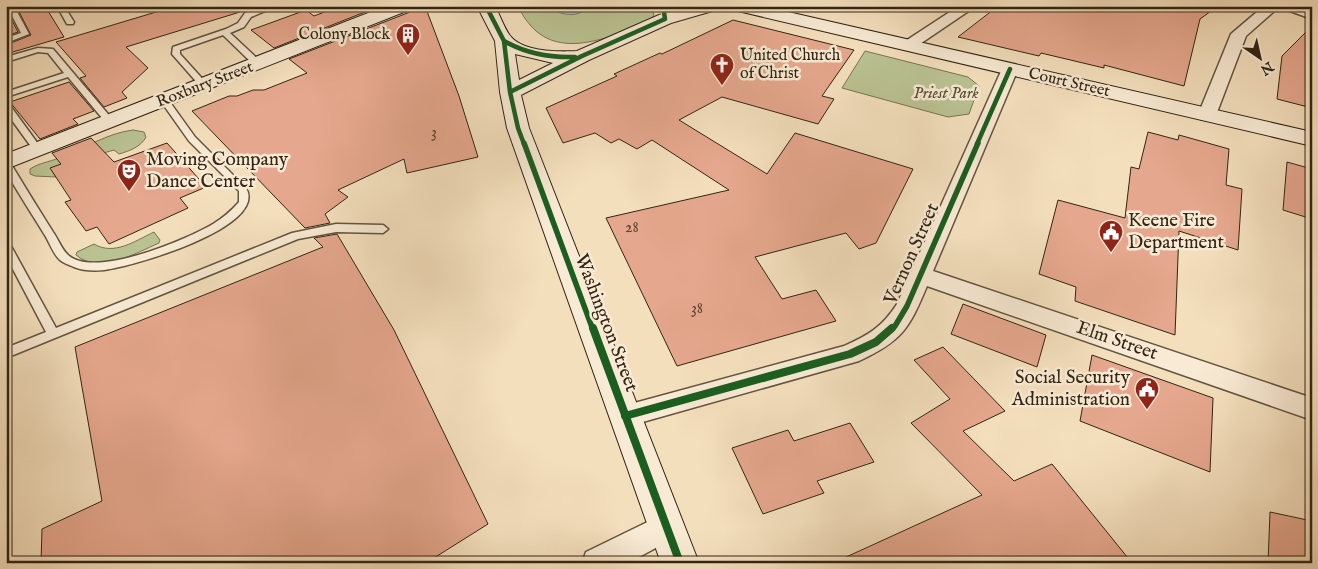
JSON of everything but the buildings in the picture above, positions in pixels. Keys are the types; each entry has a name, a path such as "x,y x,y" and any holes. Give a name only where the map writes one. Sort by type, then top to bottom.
{"main road":[{"name":"Roxbury Street","path":"6,163 402,6"},
{"path":"486,6 504,41 518,50 535,56 557,59 582,56"},
{"path":"510,92 664,13 710,6"},
{"name":"Court Street","path":"738,6 1312,139"},
{"name":"Washington Street","path":"504,41 510,92 518,128 680,563"}],"street":[{"path":"909,45 969,6"},
{"path":"1207,115 1239,34 1273,6"},
{"name":"Vernon Street","path":"625,416 850,354 876,342 895,326 922,275 1010,69"},
{"name":"Elm Street","path":"922,275 1312,409"},
{"path":"596,563 666,527"}],"lane":[{"path":"6,41 25,34 10,6"},
{"path":"60,6 70,22"},
{"path":"247,6 254,13"},
{"path":"204,85 175,52 182,47 237,28 245,17 274,6"},
{"path":"1279,6 1312,17"},
{"path":"225,33 258,64"},
{"path":"6,60 45,50 50,51 110,122"},
{"path":"6,95 69,74"},
{"path":"6,163 64,258 90,267 106,266 122,264 164,251 219,225 239,210 246,198 244,190 192,138 164,100"},
{"path":"6,106 38,150"},
{"path":"6,353 296,236 336,228 383,229"},
{"path":"6,246 53,333"}],"green space":[{"path":"519,6 651,6 654,15 650,21 605,38 589,42 558,42 544,36 531,26 522,14"},
{"name":"Priest Park","path":"865,51 968,77 979,86 969,114 948,117 842,88"},
{"path":"133,130 144,132 146,137 138,146 131,150 119,154 114,150 51,168 56,177 30,174 30,169 37,165 114,134"},
{"path":"154,232 160,240 159,243 118,260 95,263 85,261 76,255 77,252 94,244 102,247 117,248"}],"water":[{"path":"554,6 588,6 577,14 569,15 556,11"}],"cycle path":[{"path":"486,6 504,41 510,92 518,128 680,563"},
{"path":"510,92 582,56 665,19 663,6"},
{"path":"504,41 529,53 556,57 575,57"},
{"path":"625,416 850,354 876,342 895,326 907,306 1010,69"}],"place":[{"name":"Colony Block","path":"408,56"},
{"name":"United Church of Christ","path":"722,86"},
{"name":"Moving Company Dance Center","path":"129,192"},
{"name":"Keene Fire Department","path":"1111,253"},
{"name":"Social Security Administration","path":"1147,410"}]}
